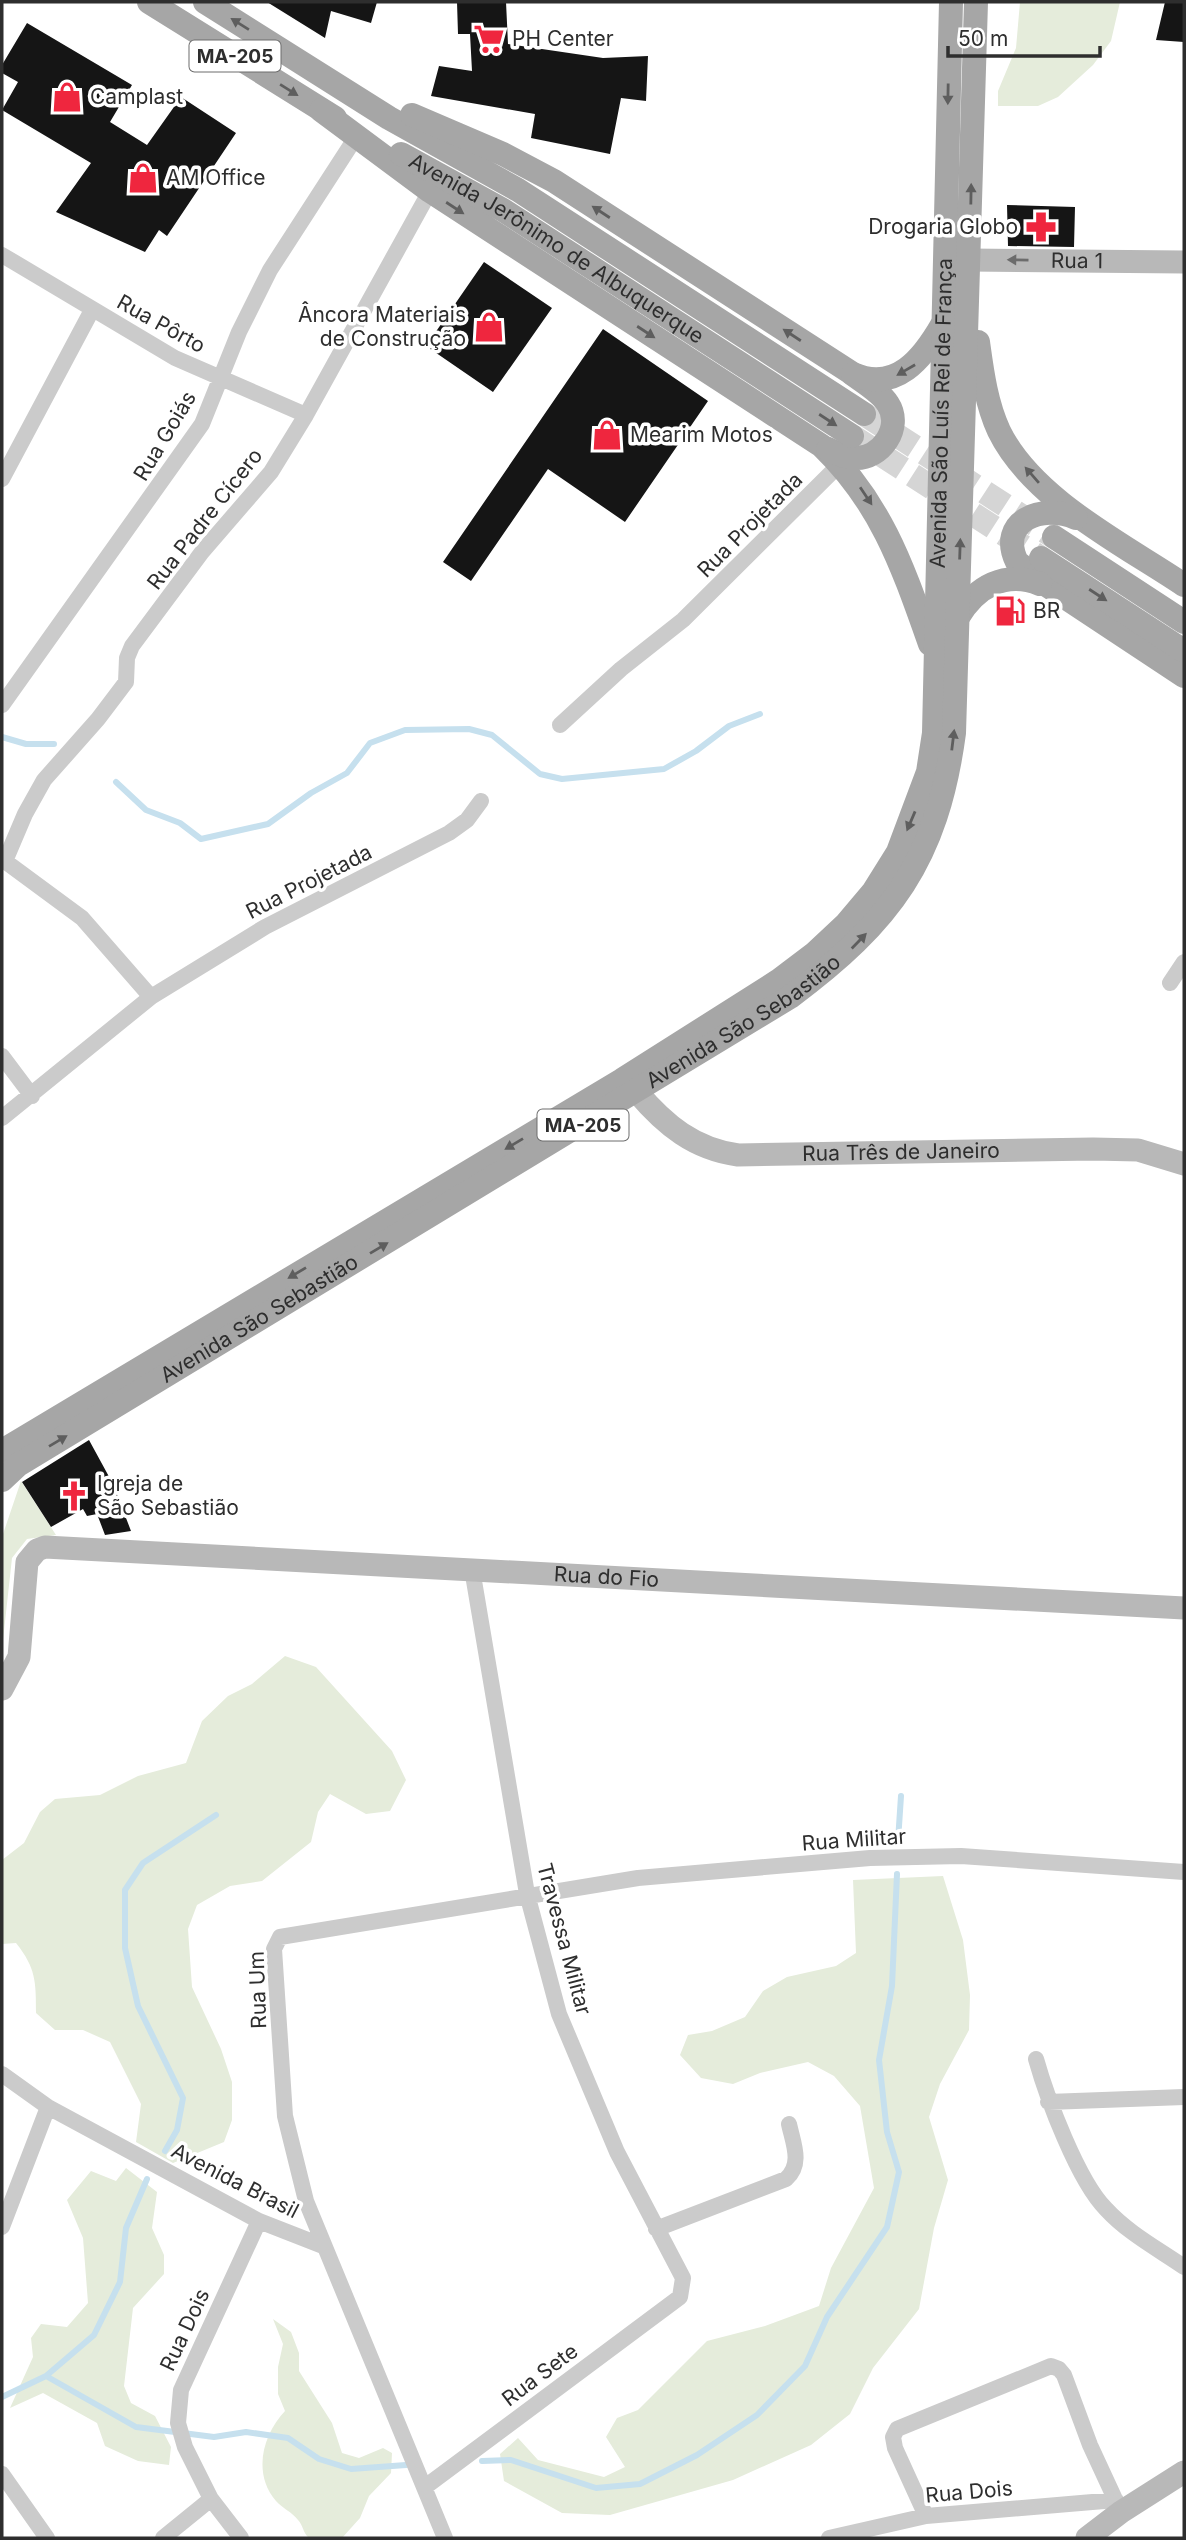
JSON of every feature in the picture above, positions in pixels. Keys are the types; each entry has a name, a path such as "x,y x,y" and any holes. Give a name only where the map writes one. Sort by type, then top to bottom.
{"main road":[{"name":"Avenida Jerônimo de Albuquerque","path":"149,2 321,110 503,210 852,436"},
{"name":"Avenida Jerônimo de Albuquerque","path":"205,2 389,118 518,190 864,414"},
{"name":"Avenida São Luís Rei de França","path":"936,659 951,2"},
{"name":"Avenida São Luís Rei de França","path":"958,617 976,2"},
{"path":"339,87 527,166 857,376 880,379 905,372 925,354 942,324"},
{"path":"321,110 430,191 822,446 846,456 860,457 877,452 890,434 892,416 888,404 850,372"},
{"path":"969,260 981,365 999,431 1040,484 1105,532 1184,584"},
{"path":"822,446 859,485 886,530 936,659"},
{"path":"1105,532 1055,511 1041,512 1025,520 1015,534 1014,557 1021,567 1048,586 1184,676"},
{"path":"1054,537 1184,622"},
{"path":"1041,558 1184,651"},
{"path":"958,617 972,596 994,582 1023,578 1048,586"},
{"name":"Avenida São Sebastião","path":"2,1480 30,1458 636,1092 790,997 820,975 878,921 902,890 921,856 938,814 954,733 958,617"},
{"name":"Avenida São Sebastião","path":"2,1451 622,1080 778,981 815,953 846,924 873,891 898,852 915,813 928,772 933,733 936,659"}],"street":[{"name":"Rua Goiás","path":"2,705 179,460 202,424 239,332 270,270 356,137"},
{"name":"Rua Padre Cícero","path":"3,860 44,780 99,719 126,682 127,657 132,646 202,552 271,472 306,415 430,191"},
{"name":"Rua Pôrto","path":"2,256 187,364 306,415"},
{"name":"Rua 1","path":"969,260 1184,262"},
{"path":"2,479 92,310"},
{"name":"Rua Projetada","path":"560,724 621,669 683,620 840,464"},
{"name":"Rua Projetada","path":"2,1118 151,997 265,927 449,833 467,820 481,801"},
{"path":"3,860 82,918 151,997"},
{"path":"1170,984 1184,962"},
{"path":"2,1056 32,1096"},
{"name":"Rua Três de Janeiro","path":"636,1092 675,1131 694,1142 738,1155 1093,1149 1138,1150 1184,1164"},
{"name":"Rua do Fio","path":"2,1689 19,1657 25,1570 31,1555 45,1547 1184,1608"},
{"name":"Travessa Militar","path":"472,1569 527,1894 559,2014 617,2152 683,2278 680,2297"},
{"name":"Rua Militar","path":"527,1894 638,1878 870,1858 961,1856 1184,1872"},
{"name":"Rua Um","path":"323,2246 306,2201 285,2116 275,1942 288,1935 527,1894"},
{"path":"1036,2059 1048,2102 1095,2196 1105,2209 1128,2229 1184,2267"},
{"name":"Avenida Brasil","path":"2,2074 48,2107 259,2221 323,2246"},
{"path":"1048,2102 1184,2098"},
{"path":"2,2227 48,2107"},
{"path":"656,2229 786,2179 795,2168 796,2160 789,2124"},
{"name":"Rua Dois","path":"241,2538 211,2498 185,2447 178,2423 181,2390 259,2221"},
{"path":"323,2246 445,2538"},
{"name":"Rua Sete","path":"425,2487 680,2297"},
{"path":"926,2516 895,2448 893,2437 897,2430 1051,2366 1064,2375 1118,2506"},
{"path":"1087,2538 1118,2506 1184,2472"},
{"path":"2,2474 47,2538"},
{"path":"163,2538 211,2498"},
{"name":"Rua Dois","path":"828,2538 926,2516 1118,2506"}],"green space":[{"path":"1020,2 1120,2 1111,41 1093,65 1058,97 1038,106 998,106 998,91 1016,48"},
{"path":"21,1481 56,1535 27,1539 12,1558 2,1649 2,1537"},
{"path":"285,1656 316,1667 392,1751 406,1780 390,1811 366,1814 330,1794 318,1812 311,1842 262,1881 230,1886 197,1905 188,1929 192,1987 221,2049 232,2082 232,2120 224,2142 173,2163 136,2142 141,2104 110,2042 83,2030 55,2030 36,2013 35,1984 28,1960 16,1943 2,1944 2,1860 24,1843 40,1812 55,1799 100,1795 138,1776 186,1763 202,1721 228,1696 252,1684"},
{"path":"943,1876 963,1940 970,1995 969,2030 940,2084 929,2117 948,2180 934,2228 919,2309 873,2368 850,2414 811,2445 733,2480 610,2515 562,2513 504,2481 500,2454 518,2438 538,2460 604,2477 625,2467 606,2437 617,2418 638,2410 707,2341 765,2326 819,2306 831,2268 874,2188 860,2106 834,2076 808,2062 760,2073 733,2084 701,2078 680,2055 688,2035 712,2031 745,2017 763,1991 787,1977 836,1966 856,1953 853,1880"},
{"path":"126,2168 157,2192 152,2228 164,2255 164,2274 133,2308 124,2386 131,2403 155,2416 171,2447 169,2465 138,2461 105,2446 97,2423 43,2393 10,2408 33,2357 31,2338 41,2324 67,2327 88,2303 83,2238 67,2200 91,2171 116,2181"},
{"path":"273,2319 291,2332 299,2353 299,2371 332,2423 342,2453 359,2458 383,2448 392,2453 391,2473 369,2496 360,2518 342,2538 309,2538 296,2517 276,2501 264,2478 262,2466 266,2442 277,2420 285,2411 278,2394 278,2367 283,2344"}],"building":[{"path":"267,2 377,2 371,23 331,11 325,38"},
{"path":"457,2 506,2 508,44 603,58 648,56 646,101 621,98 610,154 531,138 535,114 431,96 439,66 472,71 470,34 458,34"},
{"path":"1165,2 1184,2 1184,42 1156,40"},
{"path":"27,23 132,85 110,122 147,145 181,97 236,133 167,236 159,230 145,252 56,212 91,163 2,110 18,82 2,73 2,65"},
{"name":"Drogaria Globo","path":"1007,205 1075,207 1074,247 1008,246"},
{"name":"Âncora Materiais de Construção","path":"484,262 552,308 493,392 426,346"},
{"name":"Mearim Motos","path":"603,329 708,401 625,522 548,469 471,581 443,562"},
{"name":"Igreja de São Sebastião","path":"89,1440 113,1484 131,1531 105,1535 97,1514 87,1516 83,1509 51,1527 22,1482"}],"waterway":[{"path":"116,782 146,810 180,823 201,839 268,824 311,793 347,773 370,743 405,730 469,729 492,735 540,774 562,779 664,769 696,751 729,726 760,714"},
{"path":"2,737 26,744 54,744"},
{"path":"898,1841 901,1796"},
{"path":"165,2151 177,2130 183,2098 138,2006 125,1948 125,1890 143,1863 216,1815"},
{"path":"482,2461 511,2460 596,2488 640,2484 697,2455 757,2415 805,2366 827,2317 887,2227 899,2172 887,2132 879,2060 892,1986 897,1874"},
{"path":"2,2397 46,2376 94,2335 120,2282 126,2228 147,2179"},
{"path":"46,2376 136,2427 214,2437 246,2432 288,2438 319,2459 351,2469 406,2465"}],"tunnel":[{"path":"864,414 1054,537"},
{"path":"852,436 1041,558"}],"place":[{"name":"PH Center","path":"489,39"},
{"name":"Camplast","path":"67,97"},
{"name":"AM Office","path":"143,178"},
{"name":"Drogaria Globo","path":"1041,227"},
{"name":"Âncora Materiais de Construção","path":"489,327"},
{"name":"Mearim Motos","path":"607,435"},
{"name":"BR","path":"1010,611"},
{"name":"Igreja de São Sebastião","path":"74,1496"}]}
